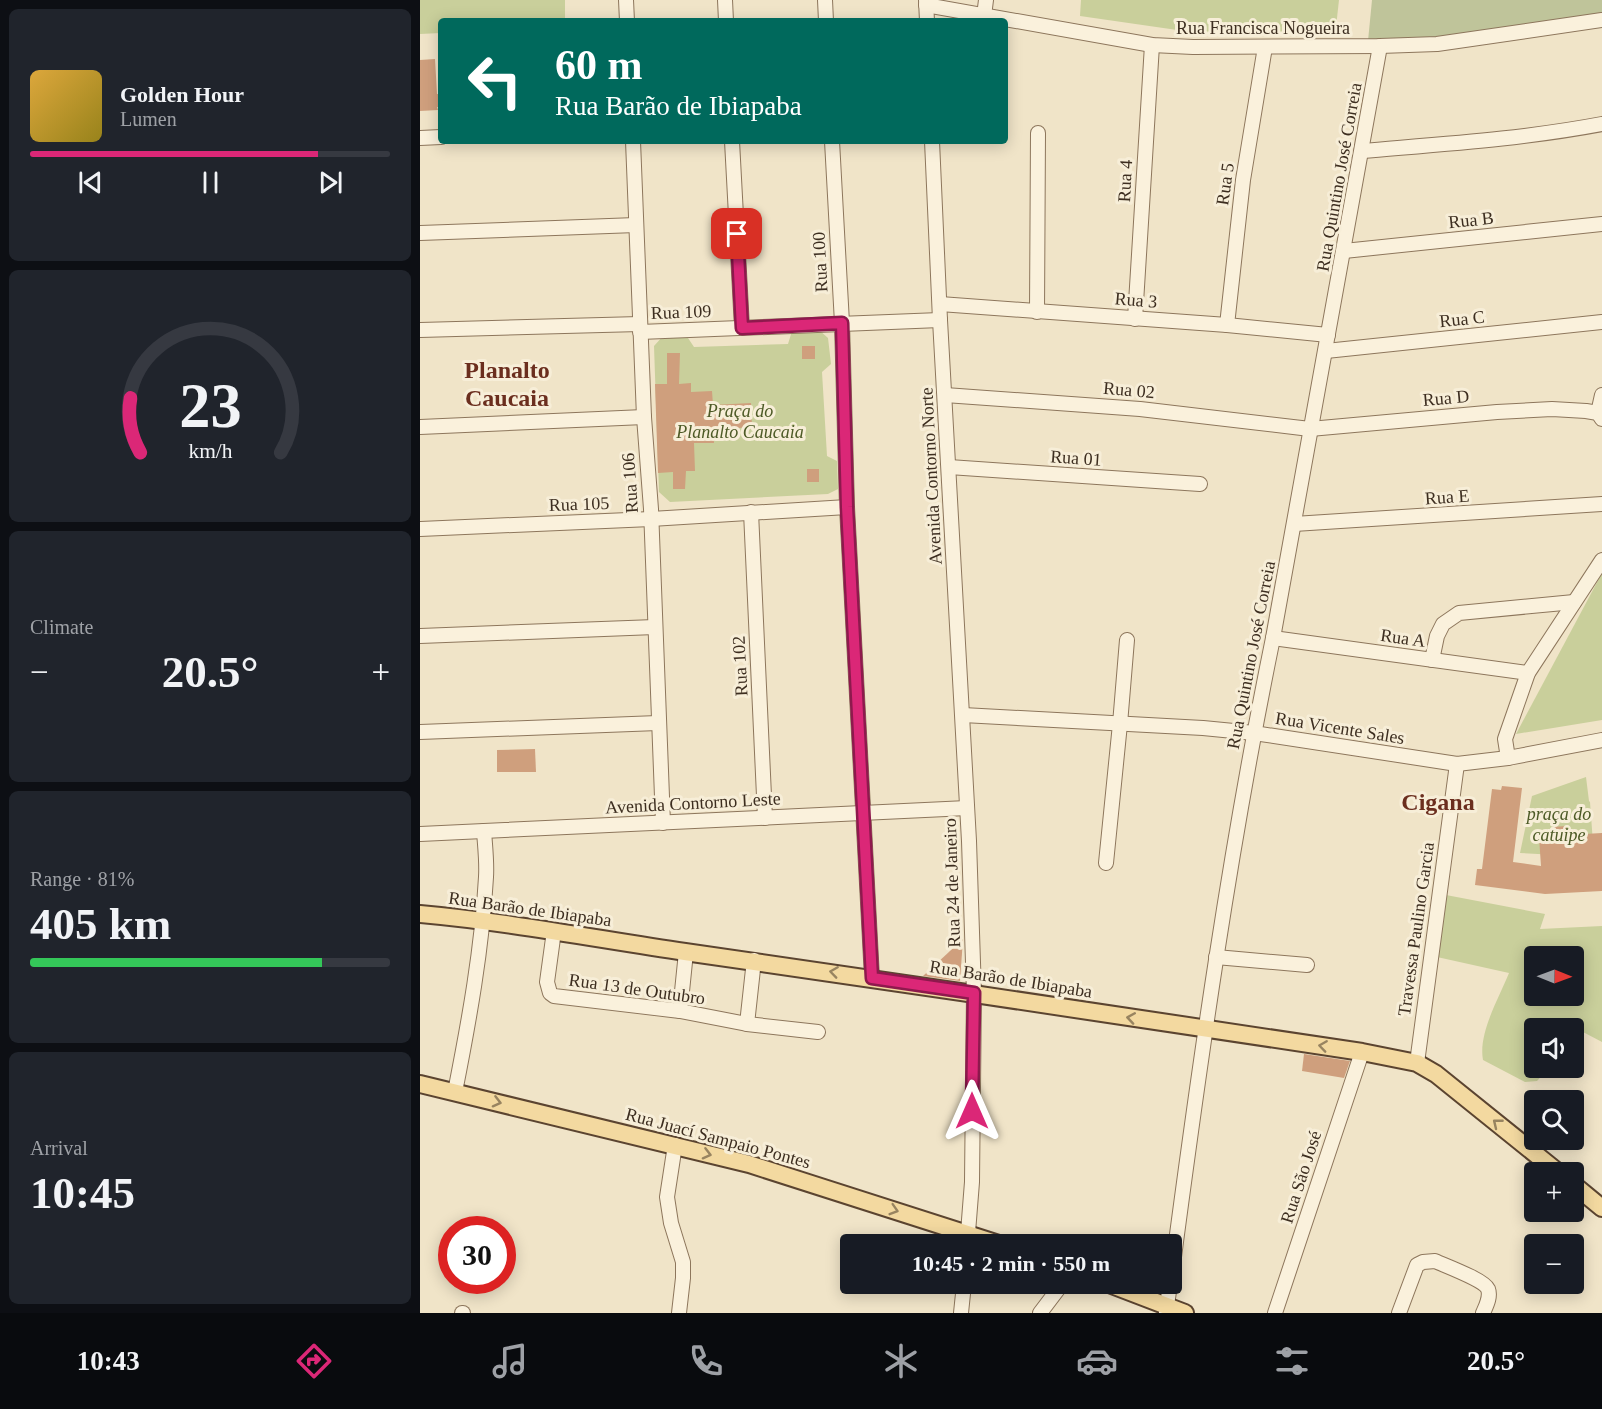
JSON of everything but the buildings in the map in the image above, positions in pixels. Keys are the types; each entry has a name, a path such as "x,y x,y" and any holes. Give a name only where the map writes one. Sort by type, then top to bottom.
{"main road":[{"name":"Rua Barão de Ibiapaba","path":"420,914 482,920 686,952 754,960 1362,1052 1417,1063 1436,1074 1544,1162"},
{"name":"Rua Juací Sampaio Pontes","path":"420,1084 749,1164 952,1234"},
{"path":"1584,1193 1602,1208"},
{"path":"1132,1294 1166,1309 1185,1313"}],"street":[{"path":"626,0 627,18"},
{"path":"725,0 726,18"},
{"path":"825,0 826,18"},
{"path":"984,16 986,0"},
{"path":"926,3 927,18"},
{"name":"Rua Francisca Nogueira","path":"926,3 996,18"},
{"name":"Rua Francisca Nogueira","path":"1008,20 1152,45 1265,47 1437,44 1602,20"},
{"name":"Rua 4","path":"1136,319 1152,45"},
{"name":"Rua Quintino José Correia","path":"1177,1234 1204,1029 1254,733 1326,351 1380,46"},
{"name":"Rua 5","path":"1227,325 1243,180 1265,47"},
{"path":"1362,151 1507,139 1602,124"},
{"path":"1037,312 1038,133"},
{"path":"420,138 438,137"},
{"name":"Rua 106","path":"633,144 663,823"},
{"path":"732,144 742,328"},
{"name":"Rua 100","path":"832,144 842,323 847,507 872,978"},
{"name":"Avenida Contorno Norte","path":"932,144 967,808"},
{"name":"Rua B","path":"1344,251 1602,224"},
{"path":"420,233 636,225"},
{"name":"Rua 3","path":"940,304 1227,325 1328,335"},
{"name":"Rua 109","path":"420,330 742,328 940,320"},
{"name":"Rua C","path":"1326,351 1602,322"},
{"name":"Rua 02","path":"945,395 1140,409 1310,429"},
{"path":"1595,414 1602,395"},
{"name":"Rua D","path":"1310,429 1552,409 1595,414"},
{"path":"420,427 644,417"},
{"name":"Rua 01","path":"949,467 1200,484"},
{"name":"Rua E","path":"1293,524 1602,504"},
{"name":"Rua 105","path":"420,529 651,519 847,507"},
{"name":"Rua 102","path":"751,512 765,818"},
{"path":"1508,758 1505,739 1528,673 1602,560"},
{"path":"1432,660 1437,636 1443,624 1459,613 1574,603"},
{"path":"420,636 655,627"},
{"name":"Rua A","path":"1273,638 1528,673"},
{"path":"1106,863 1127,640"},
{"name":"Rua Vicente Sales","path":"963,715 1184,726 1254,733 1457,764 1508,758 1602,740"},
{"path":"420,732 658,723"},
{"name":"Travessa Paulino Garcia","path":"1417,1063 1457,764"},
{"name":"Avenida Contorno Leste","path":"420,834 967,808"},
{"name":"Rua 24 de Janeiro","path":"967,808 974,993 972,1182 967,1234"},
{"path":"455,1092 473,999 482,920 486,875 484,831"},
{"name":"Rua 13 de Outubro","path":"554,931 548,982 550,993 554,996 680,1011 747,1024 818,1032"},
{"path":"680,1011 686,952"},
{"path":"1216,957 1307,965"},
{"path":"747,1024 754,960"},
{"name":"Rua São José","path":"1275,1313 1362,1052"},
{"path":"675,1145 667,1197 670,1223 683,1262 679,1313"},
{"path":"1399,1313 1417,1265 1430,1261 1484,1283 1489,1293 1489,1300 1483,1313"},
{"path":"961,1313 963,1294"},
{"path":"1040,1313 1054,1294"},
{"path":"1166,1309 1168,1294"}],"green space":[{"path":"420,0 565,0 565,18 438,18 438,33 420,34"},
{"path":"1081,0 1339,0 1335,36 1191,32 1080,16"},
{"path":"1372,0 1602,0 1602,16 1485,34 1368,41"},
{"name":"Praça do Planalto Caucaia","path":"819,330 828,338 831,364 822,372 827,456 837,461 838,489 828,494 670,502 659,492 654,346 663,336 686,335 694,347 788,344 792,331"},
{"path":"1602,573 1602,720 1516,734"},
{"name":"praça do catuipe","path":"1586,777 1594,857 1520,853 1532,796"},
{"path":"1446,895 1545,914 1540,929 1602,926 1602,1042 1584,1033 1584,1018 1524,1018 1524,1078 1540,1078 1537,1081 1525,1082 1483,1060 1482,1050 1486,1027 1509,973 1437,957"}],"district":[{"name":"Planalto Caucaia","path":"507,384"},
{"name":"Cigana","path":"1438,802"}],"route":[{"path":"737,234 742,328 842,323 847,507 872,978 974,993 972,1111"}]}
